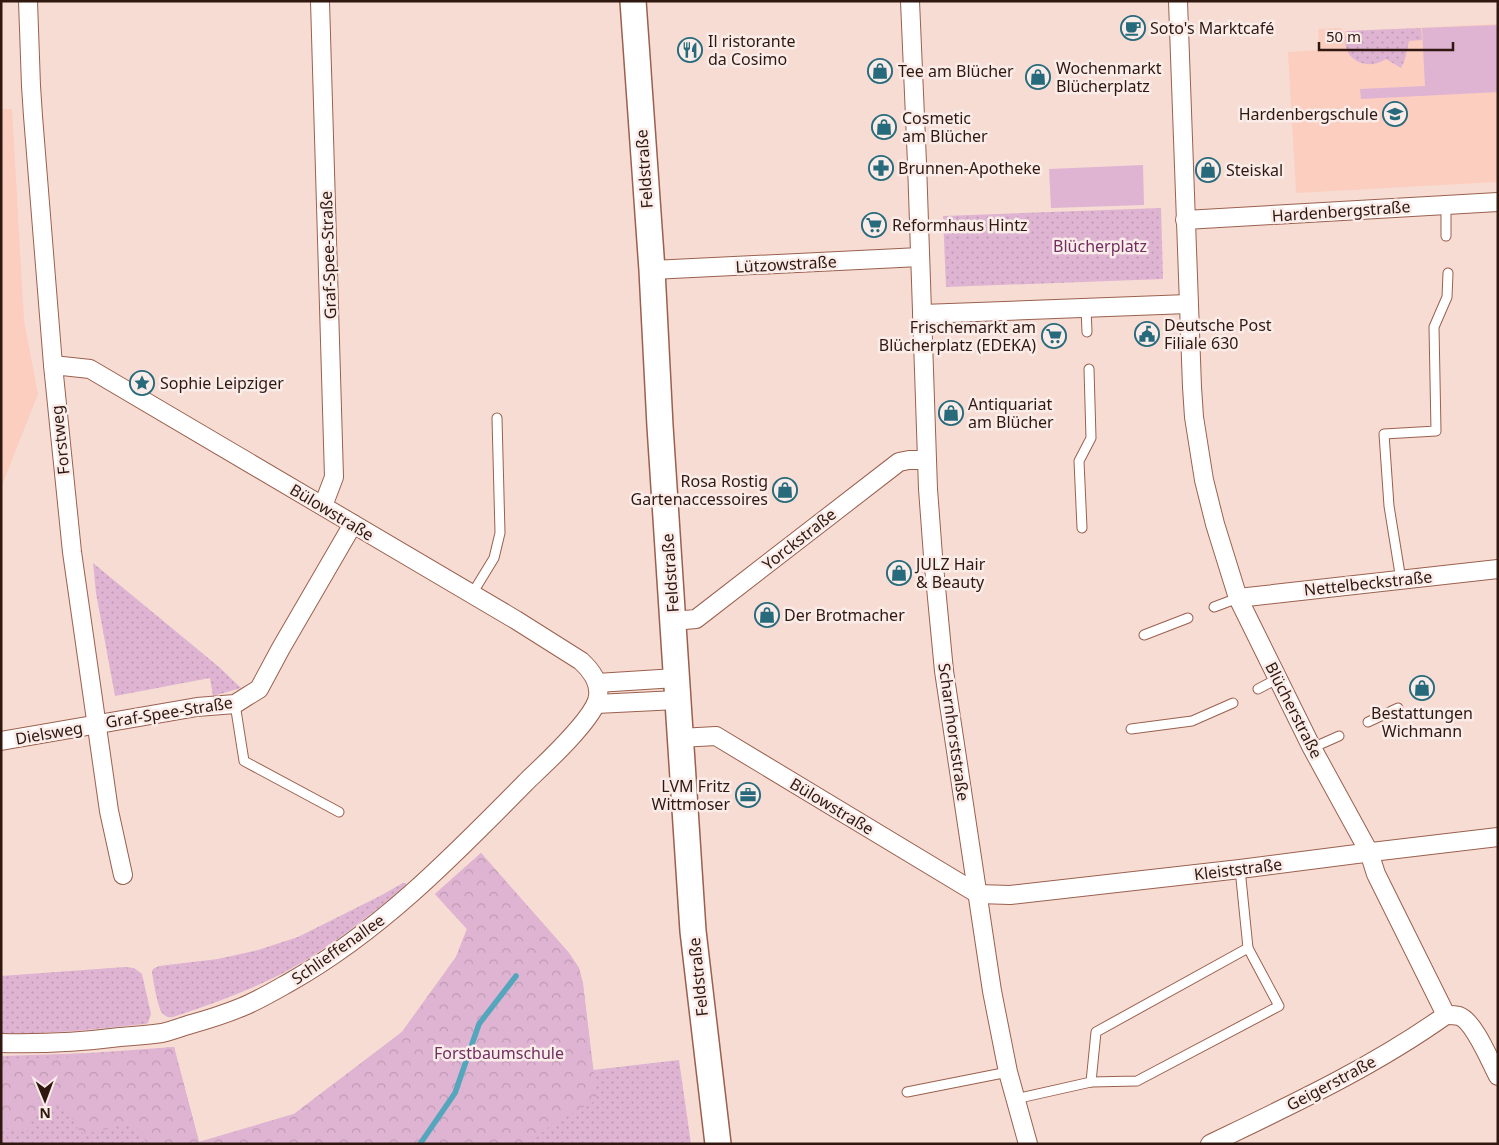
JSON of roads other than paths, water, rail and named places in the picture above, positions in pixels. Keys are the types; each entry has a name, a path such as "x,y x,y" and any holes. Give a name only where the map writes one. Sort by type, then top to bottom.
{"street":[{"name":"Forstweg","path":"28,1 31,86 53,365 72,552 109,811 123,875"},
{"name":"Graf-Spee-Straße","path":"320,1 334,477 323,506"},
{"name":"Feldstraße","path":"633,1 652,270 660,426 693,931 718,1144"},
{"path":"910,1 922,314 1188,304 1178,1"},
{"name":"Hardenbergstraße","path":"1185,220 1498,202"},
{"name":"Lützowstraße","path":"652,270 920,257"},
{"name":"Blücherstraße","path":"1188,304 1194,418 1204,480 1238,598 1312,748 1369,852 1376,874 1446,1015"},
{"name":"Scharnhorststraße","path":"922,314 926,460 944,671 992,991 1008,1072 1028,1144"},
{"name":"Bülowstraße","path":"53,365 90,369 516,620 581,661 593,673 598,683"},
{"name":"Yorckstraße","path":"673,621 696,619 899,462 926,460"},
{"name":"Graf-Spee-Straße","path":"96,724 197,707 235,704 259,689 353,524"},
{"name":"Nettelbeckstraße","path":"1238,598 1498,569"},
{"path":"598,683 677,689 631,703 596,704 598,683"},
{"name":"Schlieffenallee","path":"1,1043 31,1044 105,1039 163,1032 234,1011 267,995 352,942 417,890 561,747 581,725 596,704"},
{"name":"Dielsweg","path":"1,741 96,724"},
{"name":"Bülowstraße","path":"680,738 716,736 978,894"},
{"name":"Kleiststraße","path":"978,894 1010,895 1498,837"},
{"path":"1446,1015 1459,1016 1476,1032 1498,1076"},
{"name":"Geigerstraße","path":"1210,1144 1318,1092 1414,1038 1446,1015"}],"lane":[{"path":"1446,204 1446,236"},
{"path":"1400,580 1390,506 1384,434 1436,431 1434,327 1447,297 1448,273"},
{"path":"1086,308 1087,332"},
{"path":"1082,528 1079,461 1091,438 1088,369"},
{"path":"472,594 494,558 500,533 496,418"},
{"path":"1214,607 1238,598"},
{"path":"1144,635 1188,618"},
{"path":"1258,689 1278,679"},
{"path":"1131,730 1192,721 1233,703"},
{"path":"235,704 244,761 339,812"},
{"path":"1368,722 1398,708"},
{"path":"1312,748 1339,736"},
{"path":"1015,1099 1091,1082 1137,1082 1279,1006 1248,948 1240,869"},
{"path":"1091,1082 1096,1032 1248,948"},
{"path":"907,1092 1008,1072"}],"waterway":[{"path":"420,1144 455,1093 479,1024 516,976"}],"place":[{"name":"Soto's Marktcafé","path":"1133,28"},
{"name":"Il ristorante da Cosimo","path":"690,50"},
{"name":"Tee am Blücher","path":"880,71"},
{"name":"Wochenmarkt Blücherplatz","path":"1038,77"},
{"name":"Hardenbergschule","path":"1395,114"},
{"name":"Cosmetic am Blücher","path":"884,127"},
{"name":"Brunnen-Apotheke","path":"881,168"},
{"name":"Steiskal","path":"1208,170"},
{"name":"Reformhaus Hintz","path":"874,225"},
{"name":"Deutsche Post Filiale 630","path":"1147,334"},
{"name":"Frischemarkt am Blücherplatz (EDEKA)","path":"1054,336"},
{"name":"Sophie Leipziger","path":"142,383"},
{"name":"Antiquariat am Blücher","path":"951,413"},
{"name":"Rosa Rostig Gartenaccessoires","path":"785,490"},
{"name":"JULZ Hair & Beauty","path":"899,573"},
{"name":"Der Brotmacher","path":"767,615"},
{"name":"Bestattungen Wichmann","path":"1422,688"},
{"name":"LVM Fritz Wittmoser","path":"748,795"}],"park label":[{"name":"Blücherplatz","path":"1100,246"},
{"name":"Forstbaumschule","path":"499,1053"}]}
